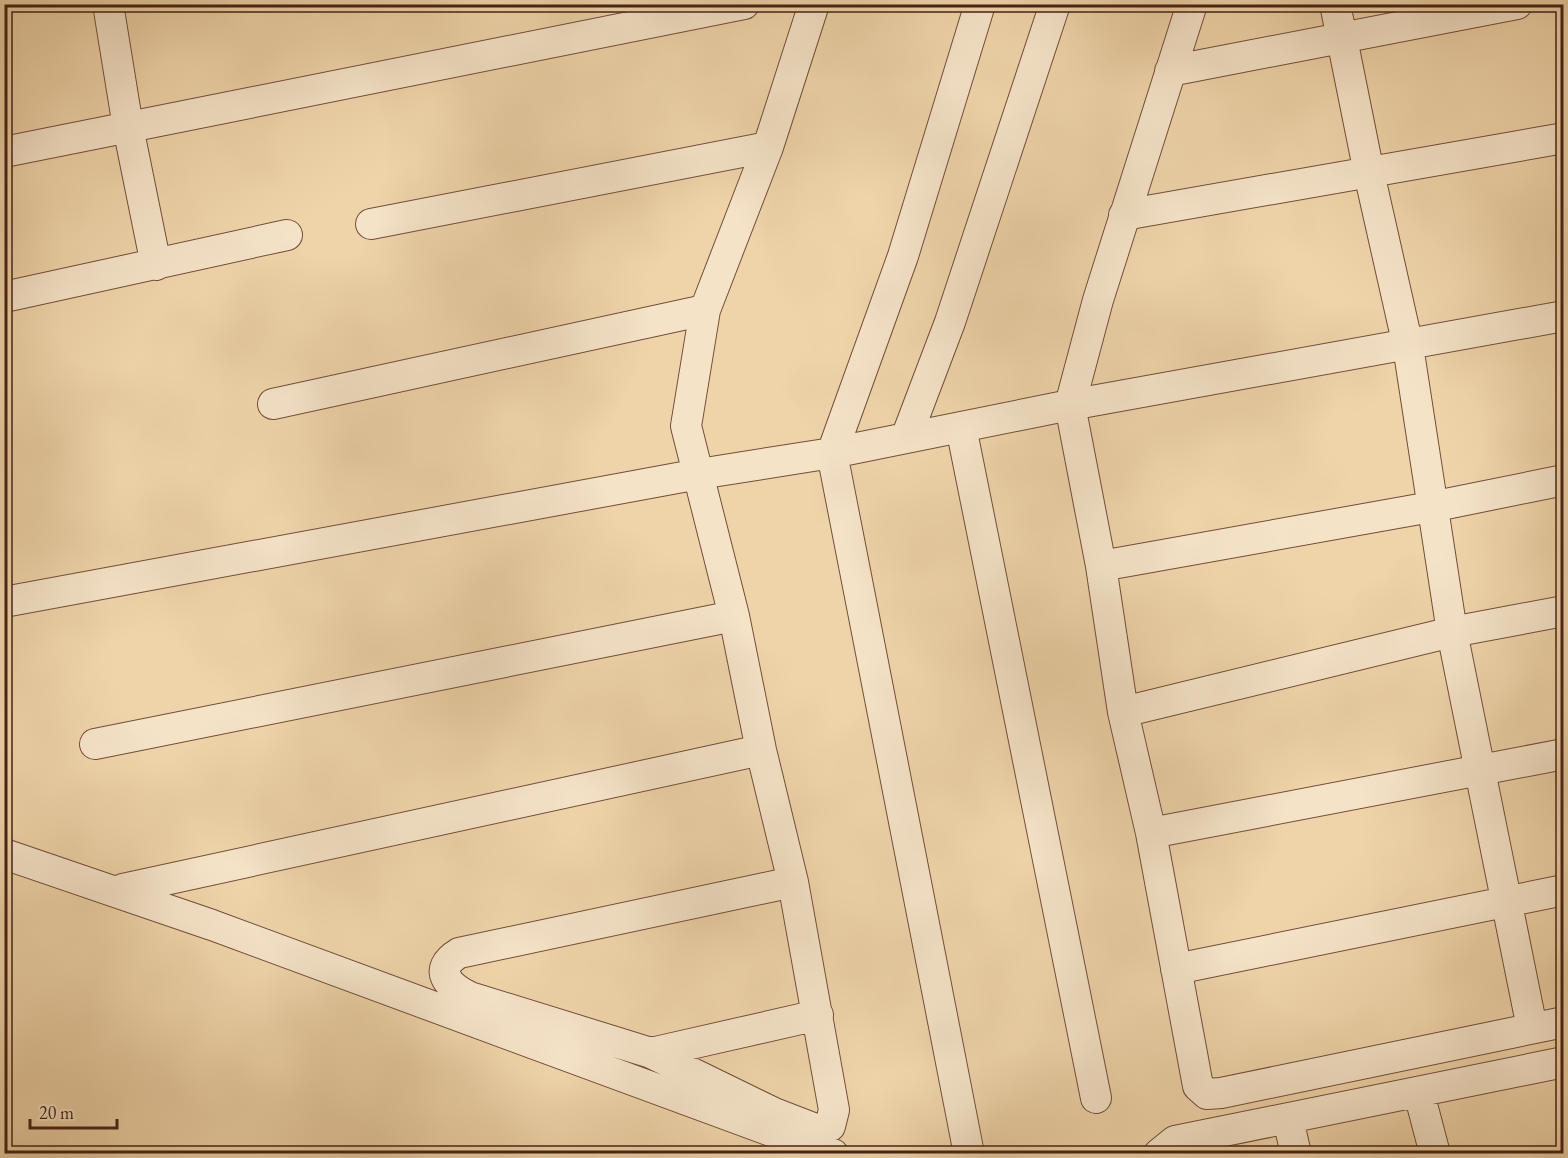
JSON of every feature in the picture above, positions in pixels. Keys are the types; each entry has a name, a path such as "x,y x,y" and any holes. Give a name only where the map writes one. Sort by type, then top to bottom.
{"street":[{"path":"108,4 128,127 156,265"},
{"path":"4,152 744,4"},
{"path":"793,882 459,953 450,958 445,978 451,987 470,997 651,1053 774,1113 818,1130 830,1126 834,1110 793,882 761,750 734,616 686,426 705,310 768,147 814,4"},
{"path":"969,1154 832,453 903,256 980,4"},
{"path":"906,438 950,322 1055,4"},
{"path":"1192,4 1098,300 1070,405 1101,566 1124,712 1151,833 1198,1086 1207,1094 1563,1022"},
{"path":"1335,4 1369,173 1408,346 1452,632 1532,1028"},
{"path":"1170,71 1517,4"},
{"path":"1125,215 1563,138"},
{"path":"371,224 768,147"},
{"path":"4,297 287,235"},
{"path":"273,404 705,310"},
{"path":"4,602 699,474 832,453 1070,405 1408,346 1563,316"},
{"path":"961,427 1096,1098"},
{"path":"1101,566 1431,507 1563,480"},
{"path":"1124,712 1452,632 1563,611"},
{"path":"95,744 734,616"},
{"path":"123,889 761,750"},
{"path":"1151,833 1563,754"},
{"path":"4,854 212,925 832,1154"},
{"path":"1176,969 1563,890"},
{"path":"651,1053 818,1015"},
{"path":"1159,1154 1175,1141 1563,1062"},
{"path":"1419,1093 1435,1154"},
{"path":"1288,1119 1296,1154"}]}
